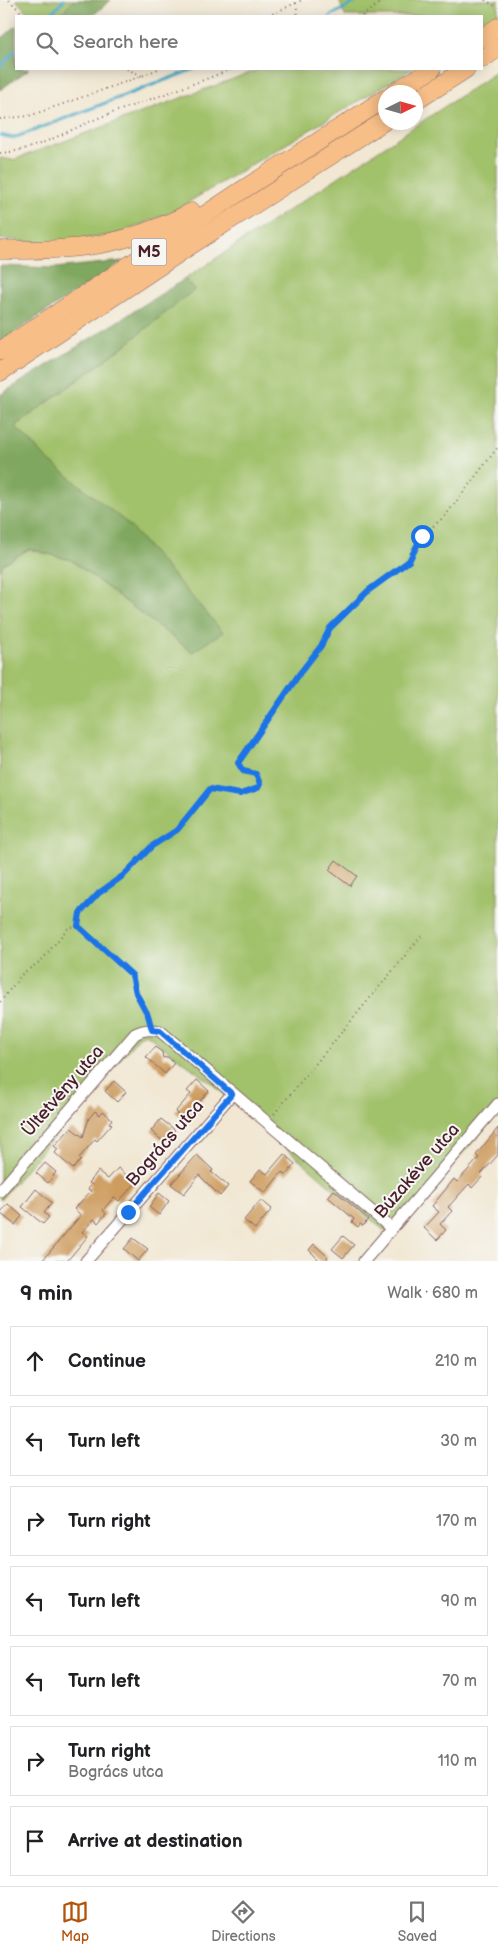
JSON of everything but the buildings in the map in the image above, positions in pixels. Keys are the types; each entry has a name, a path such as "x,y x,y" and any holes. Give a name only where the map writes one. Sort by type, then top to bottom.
{"highway":[{"path":"483,37 498,27"},
{"path":"483,58 498,48"},
{"path":"406,85 430,70"},
{"path":"423,97 464,70"},
{"name":"M5","path":"0,351 378,103"},
{"name":"M5","path":"0,372 191,244 378,125"},
{"path":"0,250 76,249 123,240 146,233 193,211 251,175 298,154"}],"street":[{"name":"Ültetvény utca","path":"0,1191 135,1034 146,1030 156,1030"},
{"path":"156,1030 391,1228"},
{"name":"Bogrács utca","path":"86,1261 232,1094"},
{"name":"Búzakéve utca","path":"364,1261 498,1104"}],"path":[{"path":"9,0 25,15"},
{"path":"270,15 302,0"},
{"path":"363,15 384,0"},
{"path":"485,0 498,8"},
{"path":"296,3 298,15"},
{"path":"129,70 142,76"},
{"path":"0,119 30,116 156,70"},
{"path":"0,153 12,152 61,136 99,118 229,70"},
{"path":"78,926 80,913 99,893 124,875 152,846 177,830 210,789 240,794 258,788 260,784 256,774 243,771 238,763 300,673 321,646 330,628 369,590 409,561 422,536 446,515 498,447"},
{"path":"0,1002 23,973 41,961 67,929 78,926"},
{"path":"78,926 132,975 136,993 156,1030"},
{"path":"266,1123 423,934"}],"green space":[{"path":"16,0 74,0 59,15 30,15"},
{"path":"74,0 111,0 93,15 59,15"},
{"path":"339,0 498,0 498,21 491,21 483,25 483,15 345,15"},
{"path":"15,27 15,70 28,70 0,90 0,40"},
{"path":"257,70 410,70 385,85 378,85 378,89 172,212 118,234 52,244 0,239 0,158 13,160"},
{"path":"498,71 498,1113 391,1236 211,1083 146,1034 139,1037 0,1200 0,569 3,564 29,549 71,560 192,652 47,459 15,426 119,350 195,289 185,279 409,130 423,130 423,121"},
{"path":"123,261 0,342 0,266 55,268"},
{"path":"185,279 195,289 119,350 15,426 47,459 127,523 223,632 192,652 71,560 29,549 3,564 0,569 0,395"}],"waterway":[{"path":"50,15 64,0"},
{"path":"332,15 360,0"},
{"path":"0,67 15,51"},
{"path":"0,135 13,138 191,70"}],"route":[{"path":"128,1212 232,1094 160,1031 152,1030 148,1015 136,993 132,975 78,926 80,913 99,893 124,875 152,846 177,830 210,789 240,794 258,788 260,784 256,774 243,771 238,763 300,673 321,646 330,628 369,590 409,561 422,536"}]}
